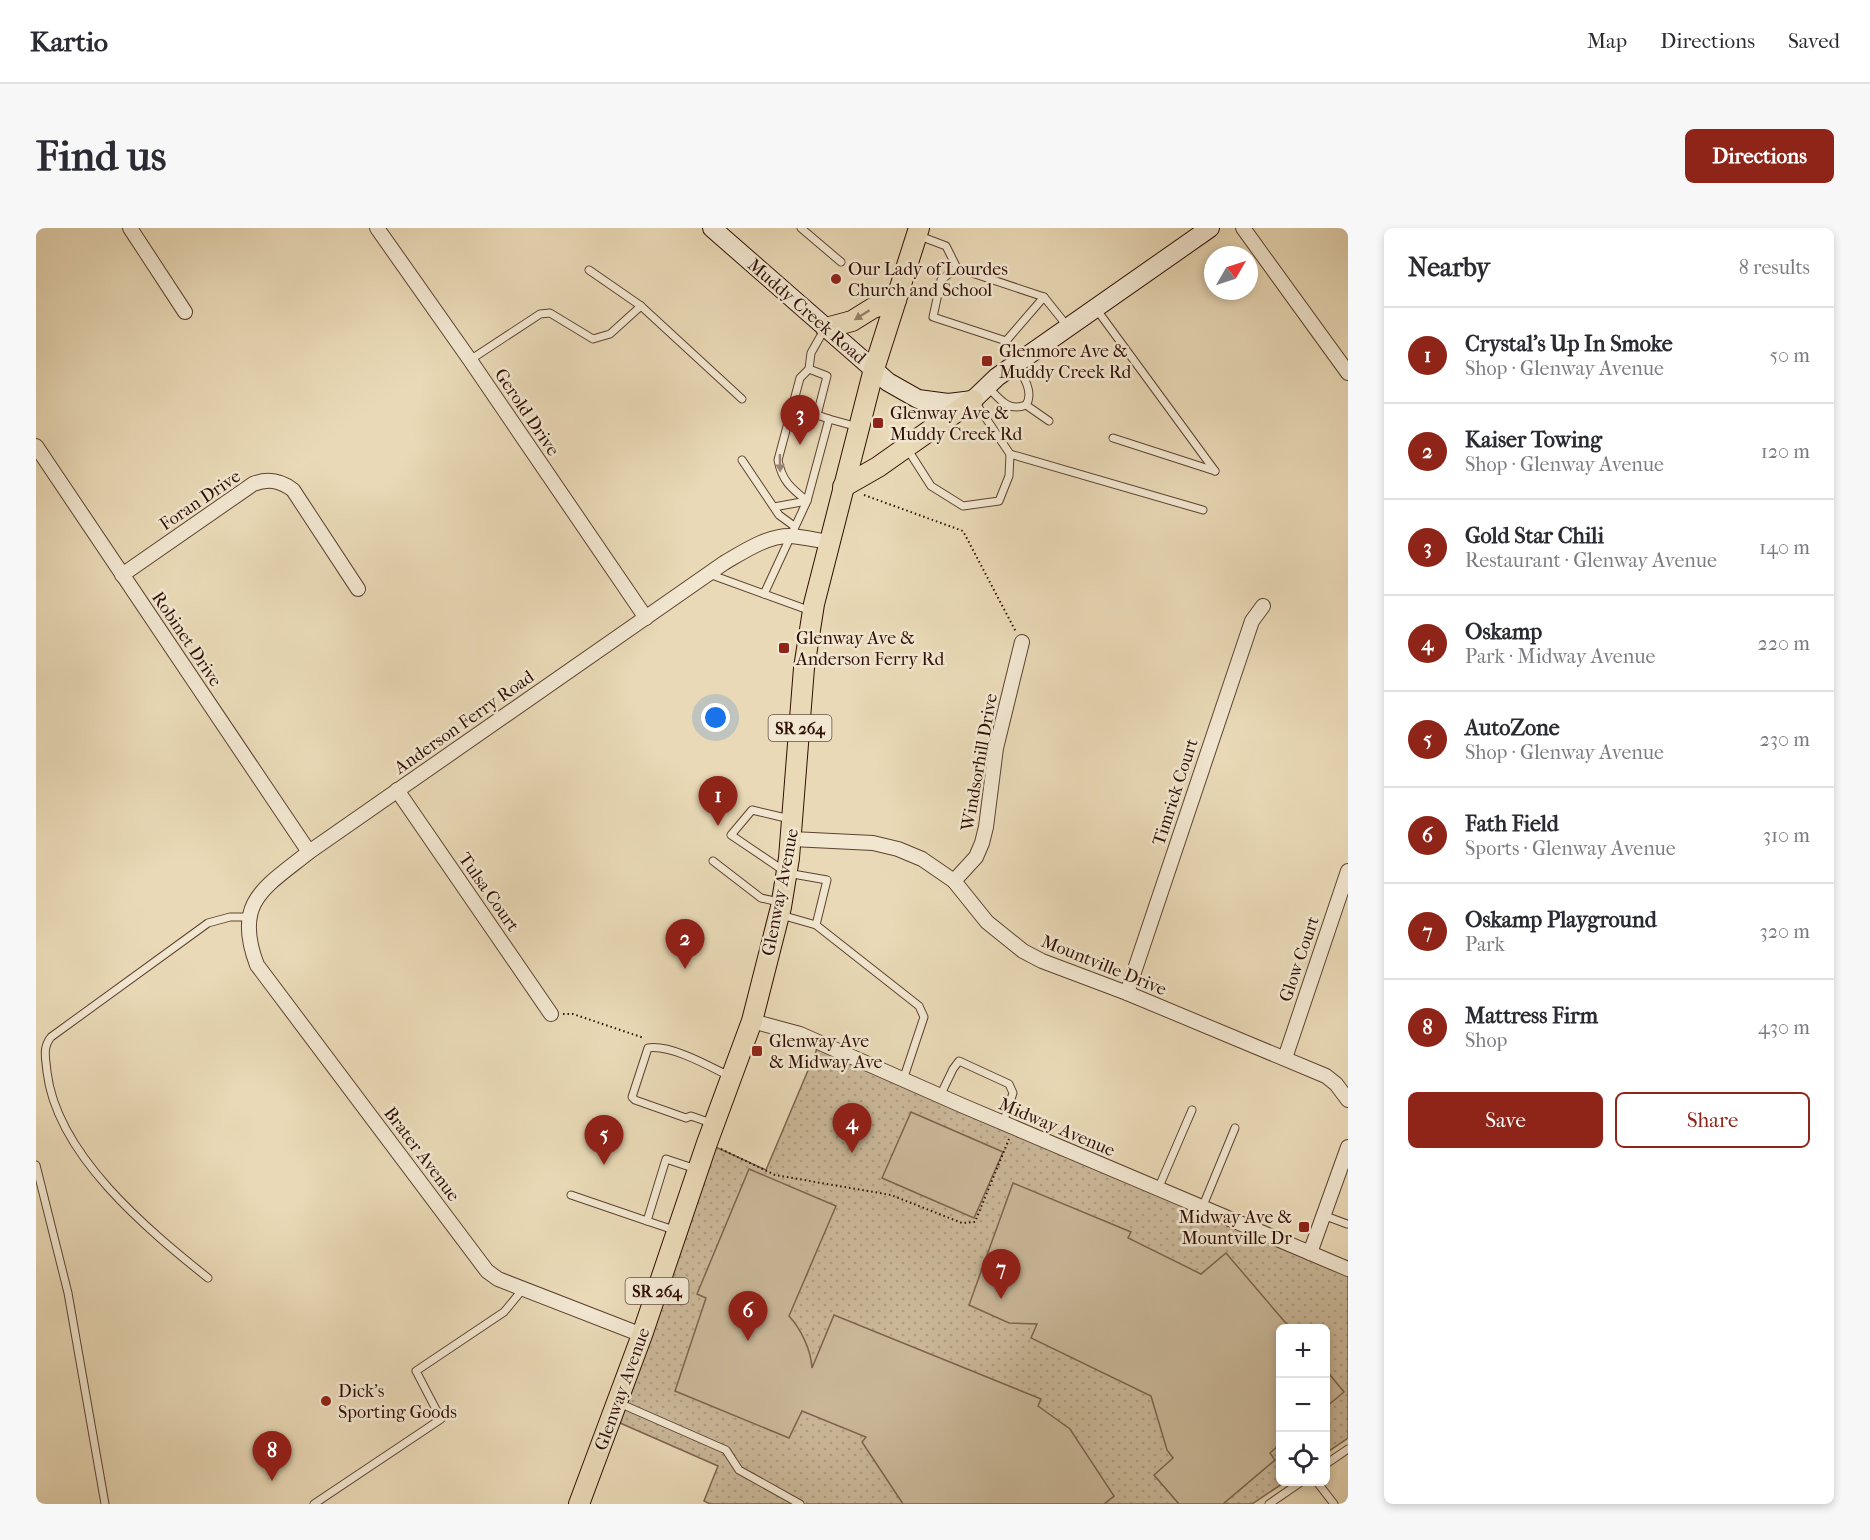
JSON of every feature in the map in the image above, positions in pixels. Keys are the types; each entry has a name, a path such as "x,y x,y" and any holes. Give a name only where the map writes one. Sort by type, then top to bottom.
{"main road":[{"name":"Glenway Avenue","path":"579,1504 642,1335 707,1143 752,1021 780,909 792,839 804,668 812,611 874,369 918,232"},
{"path":"826,328 852,321 873,308 896,300"},
{"path":"843,487 878,467 980,393"}],"street":[{"path":"130,228 185,312"},
{"name":"Gerold Drive","path":"377,228 646,618"},
{"name":"Muddy Creek Road","path":"712,228 897,388 918,399 948,403 980,393"},
{"path":"980,393 1016,364 1210,228"},
{"path":"1243,228 1348,373"},
{"name":"Robinet Drive","path":"36,446 309,852"},
{"name":"Foran Drive","path":"122,575 253,484 270,480 293,490 358,589"},
{"name":"Anderson Ferry Road","path":"248,917 254,900 309,852 747,549 793,531 829,542"},
{"name":"Timrick Court","path":"1127,993 1252,621 1263,606"},
{"name":"Windsorhill Drive","path":"954,881 976,857 982,843 996,748 1022,642"},
{"name":"Tulsa Court","path":"398,790 551,1014"},
{"name":"Mountville Drive","path":"792,839 873,843 898,849 922,859 954,881 987,922 1023,951 1042,961 1127,993 1326,1076 1336,1084 1348,1100"},
{"name":"Glow Court","path":"1285,1058 1348,871"},
{"name":"Brater Avenue","path":"248,917 247,932 256,965 480,1262 498,1279 642,1335"},
{"name":"Midway Avenue","path":"752,1021 800,1034 1009,1126 1348,1269"},
{"path":"1310,1253 1348,1147"}],"lane":[{"path":"801,228 842,262"},
{"path":"918,232 946,246 957,268 1044,297 1068,327"},
{"path":"957,268 941,280 933,317 1006,341 1044,297"},
{"path":"589,270 640,306 742,399"},
{"path":"470,360 540,314 550,313 592,339 610,334 640,306"},
{"path":"1095,308 1215,471 1113,438"},
{"path":"807,501 790,487 780,474 778,460 800,378 809,369 811,353 826,328"},
{"path":"1016,364 1029,391 1030,397 1026,405"},
{"path":"809,369 827,376 818,415 859,428"},
{"path":"980,393 1009,407 1026,405 1049,421"},
{"path":"906,447 931,486 963,506 999,501 1009,477 1010,454 980,393"},
{"path":"764,594 807,501 829,419"},
{"path":"1010,454 1203,510"},
{"path":"742,460 779,515 793,531"},
{"path":"774,507 807,501"},
{"path":"709,574 812,611"},
{"path":"793,819 752,810 731,835 787,873 827,880 816,925"},
{"path":"713,861 761,898 816,925 919,1006 924,1017 903,1080"},
{"path":"208,1278 165,1243 120,1200 69,1137 48,1080 45,1049 51,1037 208,923 230,917 248,917"},
{"path":"714,1124 691,1116 686,1118 634,1100 632,1097 648,1048 656,1047 680,1054 731,1077"},
{"path":"940,1096 959,1061 1009,1084 1013,1093 1009,1126"},
{"path":"1158,1189 1192,1110"},
{"path":"1202,1208 1235,1128"},
{"path":"647,1221 666,1159 698,1169"},
{"path":"36,1166 68,1293 105,1504"},
{"path":"571,1195 677,1232"},
{"path":"1323,1215 1347,1224"},
{"path":"314,1504 441,1419 416,1371 504,1312 523,1288"},
{"path":"617,1402 726,1450 739,1470 800,1504"},
{"path":"1330,1461 1348,1449"},
{"path":"1269,1504 1295,1486"},
{"path":"1320,1486 1334,1504"}],"path":[{"path":"843,487 963,531 1022,642"},
{"path":"707,1143 775,1175 891,1195 962,1223 969,1223 975,1222 1009,1126"}],"shaded area":[{"path":"820,1042 1348,1269 1348,1438 1330,1450 1330,1324 1276,1324 1276,1486 1279,1486 1252,1504 710,1504 704,1501 718,1466 611,1419 707,1143 766,1170"},
{"path":"911,1112 1003,1152 974,1218 882,1178"},
{"path":"749,1169 836,1206 789,1316 805,1340 812,1368 834,1315 1041,1399 1038,1406 1070,1429 1114,1496 1104,1504 903,1504 862,1442 866,1437 802,1411 789,1438 675,1391 706,1298 697,1294"},
{"path":"1013,1183 1131,1232 1128,1238 1201,1274 1226,1253 1287,1324 1276,1324 1276,1448 1270,1453 1275,1460 1223,1504 1179,1504 1154,1475 1173,1458 1167,1450 1151,1396 1031,1338 1037,1324 1009,1323 969,1305"},
{"path":"1330,1375 1344,1392 1330,1404"}],"place":[{"name":"Our Lady of Lourdes Church and School","path":"836,279"},
{"name":"Glenmore Ave & Muddy Creek Rd","path":"987,361"},
{"name":"Glenway Ave & Muddy Creek Rd","path":"878,423"},
{"name":"Gold Star Chili","path":"800,445"},
{"name":"Glenway Ave & Anderson Ferry Rd","path":"784,648"},
{"name":"Crystal's Up In Smoke","path":"718,826"},
{"name":"Kaiser Towing","path":"685,969"},
{"name":"Glenway Ave & Midway Ave","path":"757,1051"},
{"name":"Oskamp","path":"852,1153"},
{"name":"AutoZone","path":"604,1165"},
{"name":"Midway Ave & Mountville Dr","path":"1304,1227"},
{"name":"Oskamp Playground","path":"1001,1299"},
{"name":"Fath Field","path":"748,1341"},
{"name":"Dick's Sporting Goods","path":"326,1401"},
{"name":"Mattress Firm","path":"272,1481"}]}
